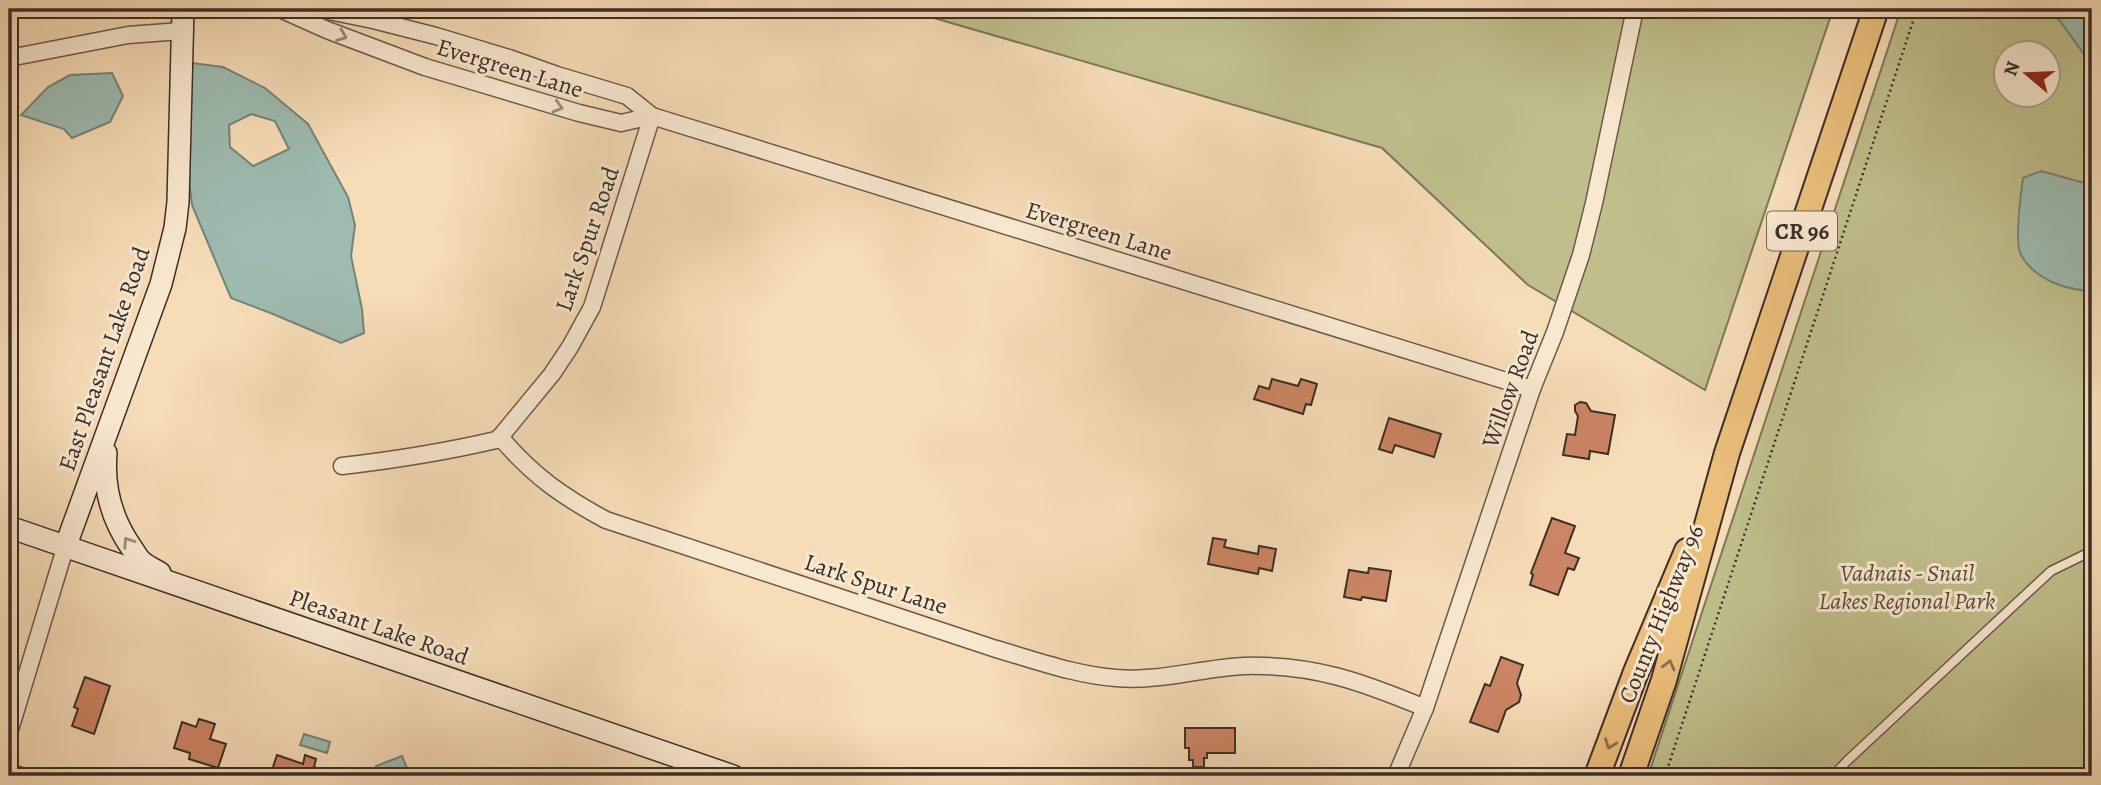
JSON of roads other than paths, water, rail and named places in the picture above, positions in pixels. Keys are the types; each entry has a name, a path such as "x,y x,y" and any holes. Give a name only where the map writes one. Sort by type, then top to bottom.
{"main road":[{"name":"County Highway 96","path":"1631,776 1664,680 1727,453 1876,9"},
{"name":"County Highway 96","path":"1597,776 1636,672 1727,453"}],"street":[{"name":"East Pleasant Lake Road","path":"9,733 66,545 162,284 178,202 183,9"},
{"name":"Evergreen Lane","path":"280,9 425,67 579,113 621,123 652,116"},
{"name":"Evergreen Lane","path":"318,9 436,36 509,58 627,96 652,116 1532,389"},
{"name":"Willow Road","path":"1396,776 1425,708 1532,389 1581,255 1634,9"},
{"path":"9,58 128,35 181,31"},
{"name":"Lark Spur Road","path":"500,437 552,374 570,348 592,307 652,116"},
{"path":"108,431 104,473 107,498 115,518 141,560 179,586"},
{"path":"342,466 444,452 500,437"},
{"name":"Lark Spur Lane","path":"500,437 546,484 606,520 1052,665 1084,674 1148,679 1243,666 1302,669 1366,684 1425,708"},
{"name":"Pleasant Lake Road","path":"9,527 733,776"},
{"path":"9,772 21,776"}],"lane":[{"path":"1833,776 2051,571 2092,551"}],"water":[{"path":"2045,9 2092,9 2092,61 2086,57 2060,21"},
{"path":"192,63 223,67 265,88 308,124 348,197 355,225 351,256 364,333 341,343 231,298 192,205 186,158","holes":["251,114 275,121 289,149 253,166 230,147 229,125"]},
{"path":"112,73 123,96 110,122 72,138 64,129 21,115 48,87 70,75"},
{"path":"2041,171 2092,185 2092,291 2052,282 2034,271 2021,255 2018,229 2023,178"},
{"path":"304,734 330,742 327,753 300,745"},
{"path":"402,756 407,768 380,776 376,766"}],"park label":[{"name":"Vadnais - Snail Lakes Regional Park","path":"1907,587"}]}
